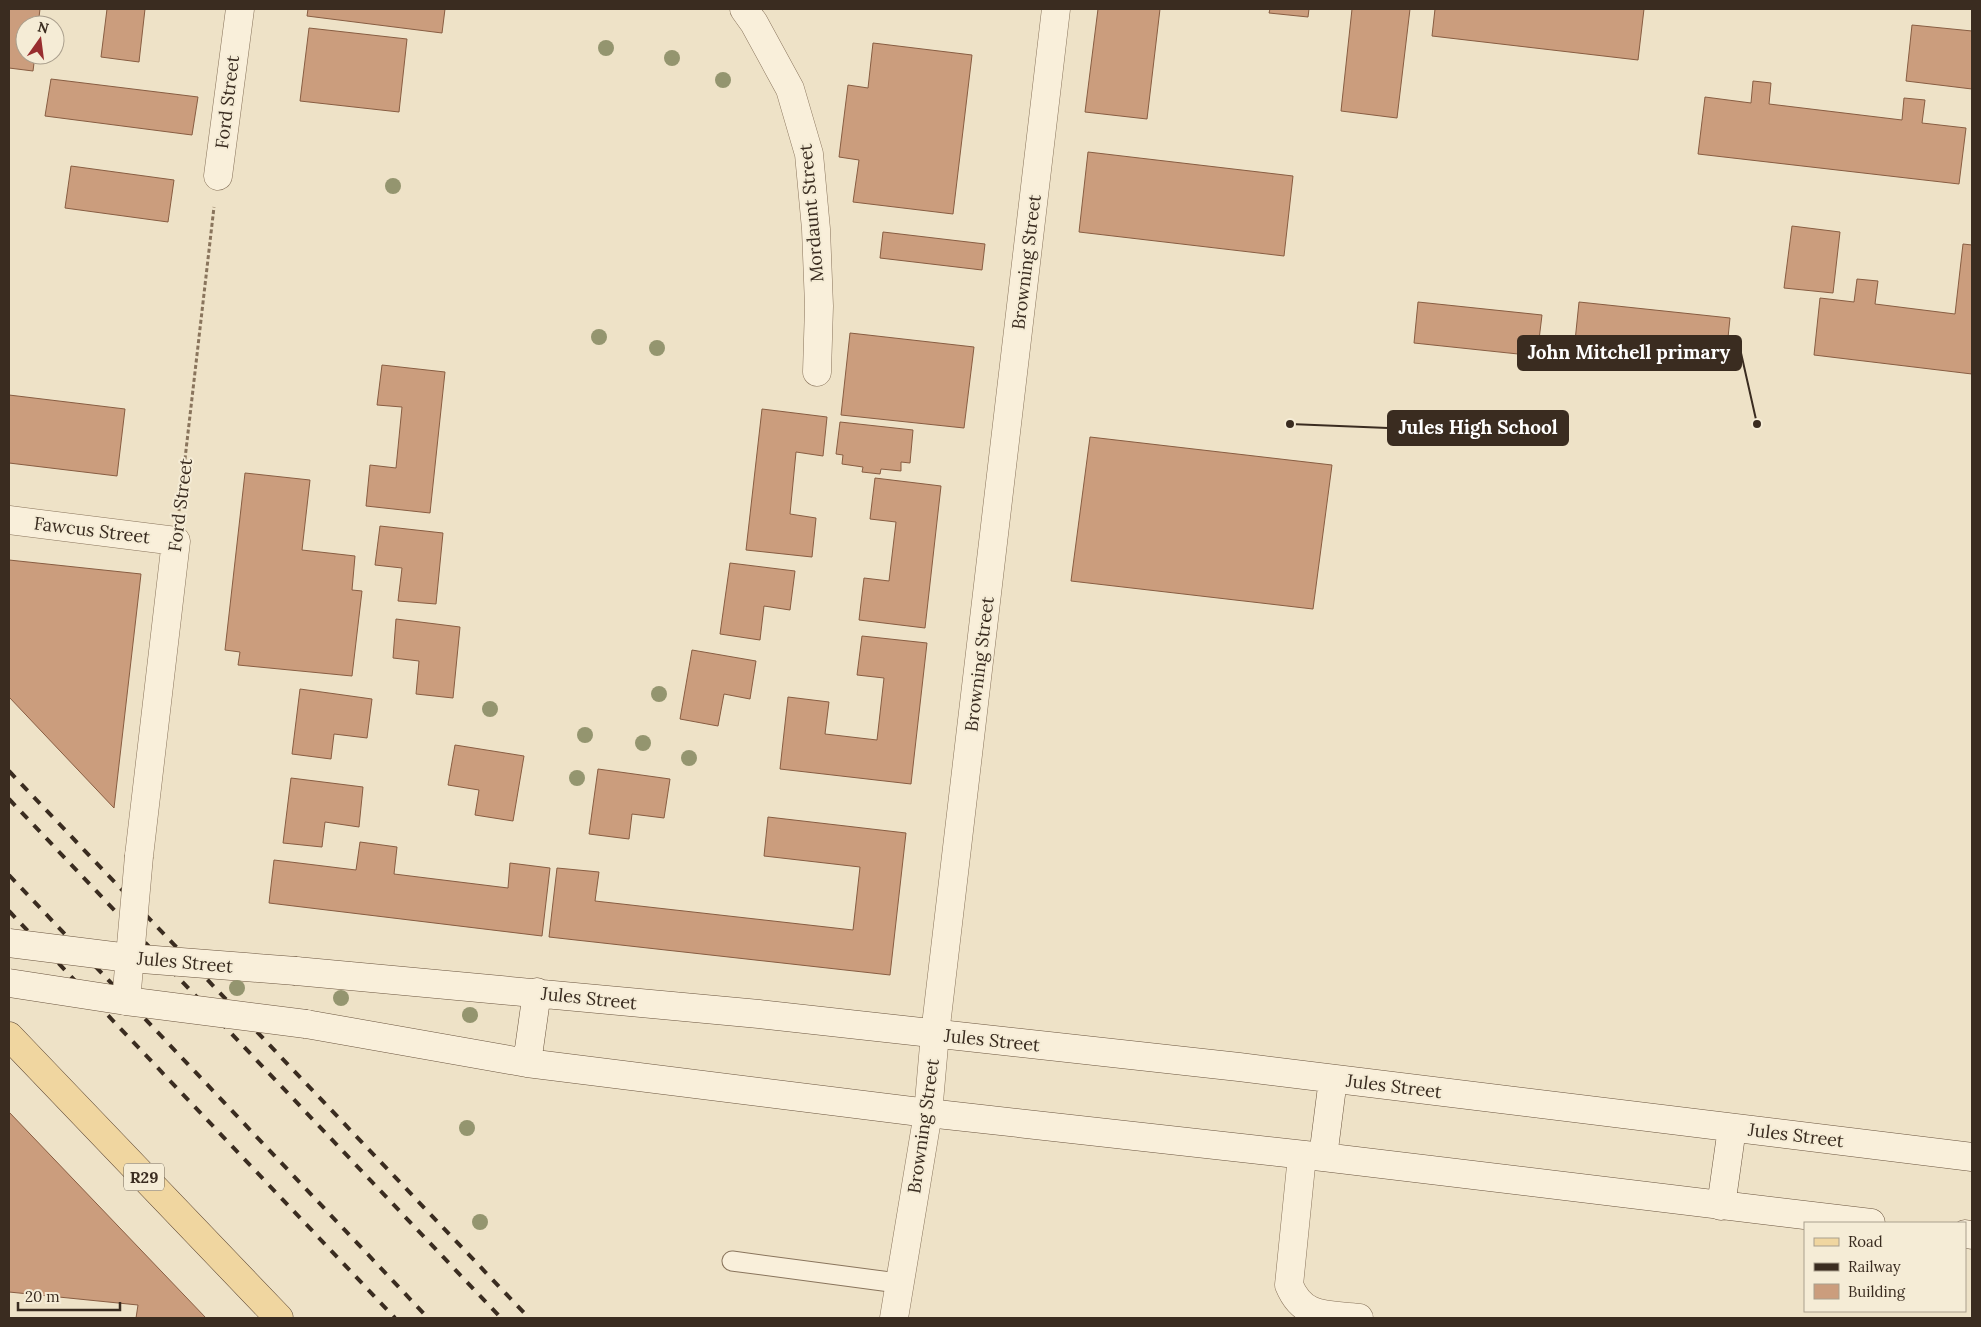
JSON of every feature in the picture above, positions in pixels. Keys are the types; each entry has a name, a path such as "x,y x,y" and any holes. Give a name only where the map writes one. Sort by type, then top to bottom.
{"main road":[{"name":"Ford Street","path":"218,176 240,9"},
{"name":"Mordaunt Street","path":"744,9 754,23 790,89 809,154 819,306 817,372"},
{"name":"Browning Street","path":"894,1318 898,1283 928,1113 935,1034 1056,9"},
{"name":"Fawcus Street","path":"9,520 176,541"},
{"name":"Ford Street","path":"126,1001 140,856 176,541"},
{"name":"Jules Street","path":"9,943 129,958 537,992 759,1014 1333,1079 1972,1157"},
{"path":"9,983 126,1001 306,1024 527,1063 928,1113 1313,1156 1862,1222"},
{"path":"527,1063 537,992"},
{"name":"R29","path":"9,1036 279,1318"},
{"path":"1333,1079 1313,1156 1289,1285 1300,1305 1311,1312 1359,1318"},
{"path":"1722,1206 1732,1128"}],"lane":[{"path":"732,1260 898,1283"}],"path":[{"name":"Ford Street","path":"176,541 218,176"}],"building":[{"path":"9,9 40,9 39,15 15,15 15,65 34,65 33,71 9,68"},
{"path":"107,9 145,9 139,62 101,57"},
{"path":"308,9 445,9 442,33 307,16"},
{"path":"1098,9 1160,9 1147,119 1085,112"},
{"path":"1270,9 1309,9 1308,17 1269,13"},
{"path":"1352,9 1410,9 1397,118 1341,111"},
{"path":"1435,9 1644,9 1638,60 1432,36"},
{"path":"1912,25 1972,31 1972,89 1906,81"},
{"path":"309,28 407,39 399,112 300,101"},
{"path":"873,43 972,55 953,214 853,202 859,160 839,157 848,85 868,88"},
{"path":"51,79 198,97 192,135 45,116"},
{"path":"1753,81 1771,83 1769,104 1902,120 1904,98 1925,100 1922,123 1966,128 1959,184 1698,154 1705,97 1751,103"},
{"path":"1088,152 1293,176 1284,256 1079,232"},
{"path":"71,166 174,180 168,222 65,208"},
{"path":"1792,226 1840,232 1833,293 1784,288"},
{"path":"883,232 985,244 982,270 880,258"},
{"path":"1963,244 1972,245 1972,374 1814,355 1820,298 1854,302 1857,279 1878,281 1875,304 1955,314"},
{"path":"1418,302 1542,315 1537,356 1414,343"},
{"path":"1579,302 1730,318 1725,367 1574,351"},
{"path":"850,333 974,347 964,428 841,415"},
{"path":"382,365 445,372 430,513 366,506 370,465 396,468 402,407 377,405"},
{"path":"9,395 125,409 117,476 9,463"},
{"path":"762,409 827,417 823,456 796,452 790,514 816,518 812,557 746,550"},
{"path":"840,422 913,430 910,463 901,462 901,471 881,469 880,474 862,472 863,467 842,464 843,455 836,454"},
{"path":"1090,437 1332,465 1313,609 1071,581"},
{"path":"245,473 310,480 302,550 355,556 352,590 362,591 352,676 238,665 240,652 225,650"},
{"path":"875,478 941,486 925,628 859,620 864,578 889,581 896,522 870,519"},
{"path":"380,526 443,533 436,604 398,601 402,568 375,565"},
{"path":"9,560 141,574 114,808 9,697"},
{"path":"730,563 795,571 790,610 764,606 760,640 720,634"},
{"path":"396,619 460,627 453,698 416,694 419,661 393,658"},
{"path":"862,636 927,643 911,784 780,769 788,697 829,702 825,734 877,740 884,678 857,675"},
{"path":"692,650 756,661 750,699 724,694 718,726 680,719"},
{"path":"300,689 372,699 367,738 334,734 331,759 292,754"},
{"path":"455,745 524,756 513,821 475,815 479,790 448,785"},
{"path":"598,769 670,779 664,818 632,814 629,839 589,834"},
{"path":"291,778 363,787 359,827 325,822 322,847 283,843"},
{"path":"768,817 906,833 890,975 549,937 557,868 599,872 595,901 853,930 860,867 764,856"},
{"path":"360,842 397,847 394,874 508,888 510,863 550,868 542,936 269,903 274,860 356,870"},
{"path":"9,1112 206,1318 136,1318 138,1305 9,1292"}],"railway":[{"path":"9,771 529,1318"},
{"path":"9,799 501,1318"},
{"path":"9,875 428,1318"},
{"path":"9,911 395,1318"}],"place":[{"name":"Jules High School","path":"1290,424"},
{"name":"John Mitchell primary","path":"1757,424"}]}
